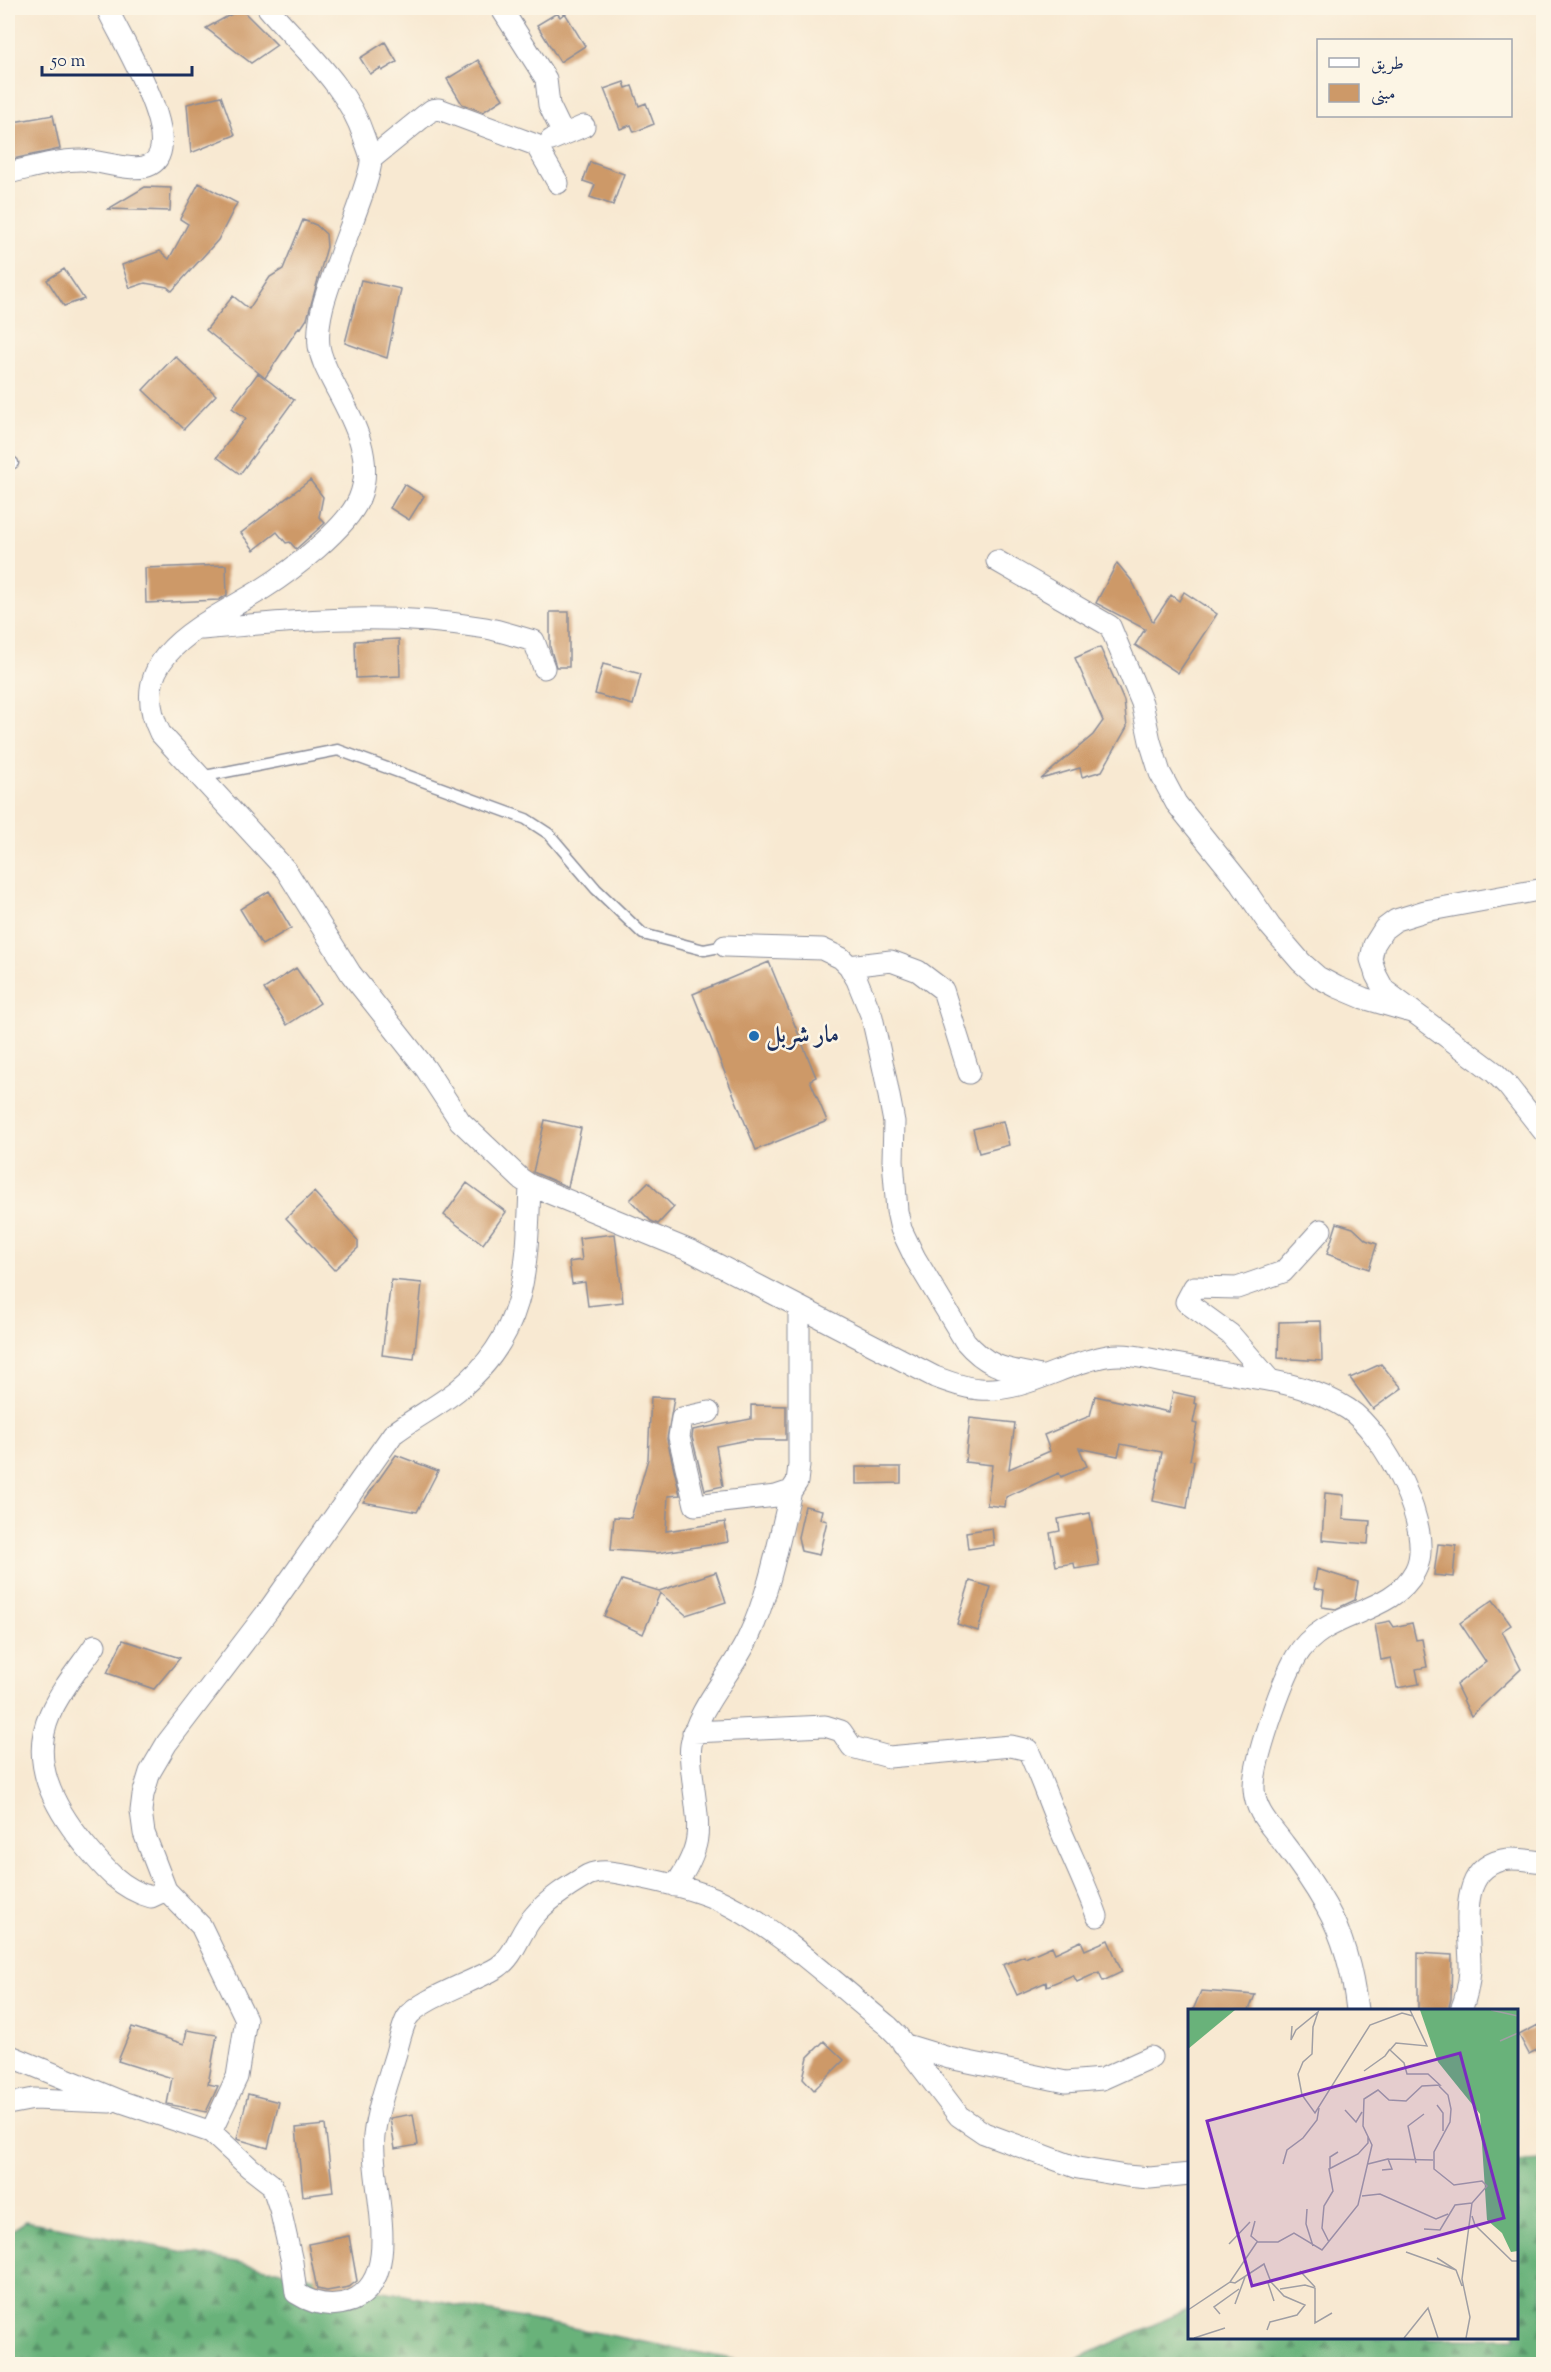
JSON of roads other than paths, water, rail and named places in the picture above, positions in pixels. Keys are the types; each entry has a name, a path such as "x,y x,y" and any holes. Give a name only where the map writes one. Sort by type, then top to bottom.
{"street":[{"path":"8,172 78,160 142,168 157,159 162,146 157,115 144,81 107,8"},
{"path":"268,8 348,99 371,159 362,194 329,285 319,331 323,362 350,414 363,450 364,468 359,499 349,516 299,562 265,588 195,630 167,652 157,666 152,682 150,704 153,719 160,733 285,870 351,974 426,1070 467,1130 530,1185 693,1252 934,1377 955,1384 981,1390 1008,1388 1079,1363 1122,1355 1270,1380 1308,1389 1348,1409 1369,1427 1395,1470 1412,1507 1421,1549 1417,1568 1408,1583 1395,1595 1326,1628 1313,1637 1296,1657 1271,1718 1258,1762 1254,1787 1261,1814 1285,1845 1331,1917 1350,1963 1358,2009"},
{"path":"501,8 546,79 549,105 563,134"},
{"path":"371,159 432,110 440,110 536,145 558,183"},
{"path":"536,145 584,126"},
{"path":"996,561 1110,626 1142,703 1160,773 1176,803 1242,885 1270,926 1301,962 1318,977 1337,987 1363,998 1411,1012"},
{"path":"195,630 355,618 413,619 488,628 534,642 544,668"},
{"path":"1544,889 1425,910 1396,920 1384,929 1374,945 1371,959 1384,990 1494,1072 1544,1132"},
{"path":"725,946 822,949 841,958 849,966 872,1017 885,1075 894,1122 893,1160 897,1211 908,1244 965,1341 976,1354 997,1367 1042,1377"},
{"path":"849,966 891,962 918,971 943,990 969,1073"},
{"path":"211,2132 237,2077 246,2019 201,1926 166,1890 144,1833 141,1811 150,1772 167,1743 255,1629 393,1434 413,1418 457,1391 481,1368 502,1340 515,1313 525,1275 530,1185"},
{"path":"1270,1380 1230,1334 1186,1302 1194,1287 1237,1288 1283,1272 1321,1230"},
{"path":"675,1886 690,1864 698,1839 698,1818 690,1754 693,1732 752,1629 774,1559 791,1491 797,1482 799,1466 799,1307"},
{"path":"709,1412 682,1418 680,1437 683,1461 695,1505 776,1496 791,1491"},
{"path":"95,1645 61,1693 49,1715 44,1748 44,1767 48,1789 64,1820 104,1868 123,1885 137,1893 151,1897 166,1890"},
{"path":"693,1732 825,1726 841,1731 852,1747 889,1757 1011,1746 1028,1750 1097,1916"},
{"path":"1461,2009 1468,1986 1469,1896 1475,1882 1492,1864 1502,1860 1544,1862"},
{"path":"8,2055 122,2102 211,2132 249,2168 272,2185 292,2262 296,2293 306,2300 320,2304 341,2304 355,2299 375,2280 381,2261 381,2226 374,2136 381,2103 408,2017 420,2006 502,1964 534,1915 588,1875 595,1872 609,1872 675,1886 714,1898 746,1914 811,1962 888,2026 959,2116 984,2133 1078,2168 1150,2178 1188,2175"},
{"path":"903,2044 949,2058 1066,2082 1102,2079 1151,2057"},
{"path":"8,2104 34,2099 122,2102"}],"lane":[{"path":"200,777 338,750 526,819 549,834 596,889 643,934 704,950 725,946"}],"place":[{"name":"مار شربل","path":"754,1036"}]}
